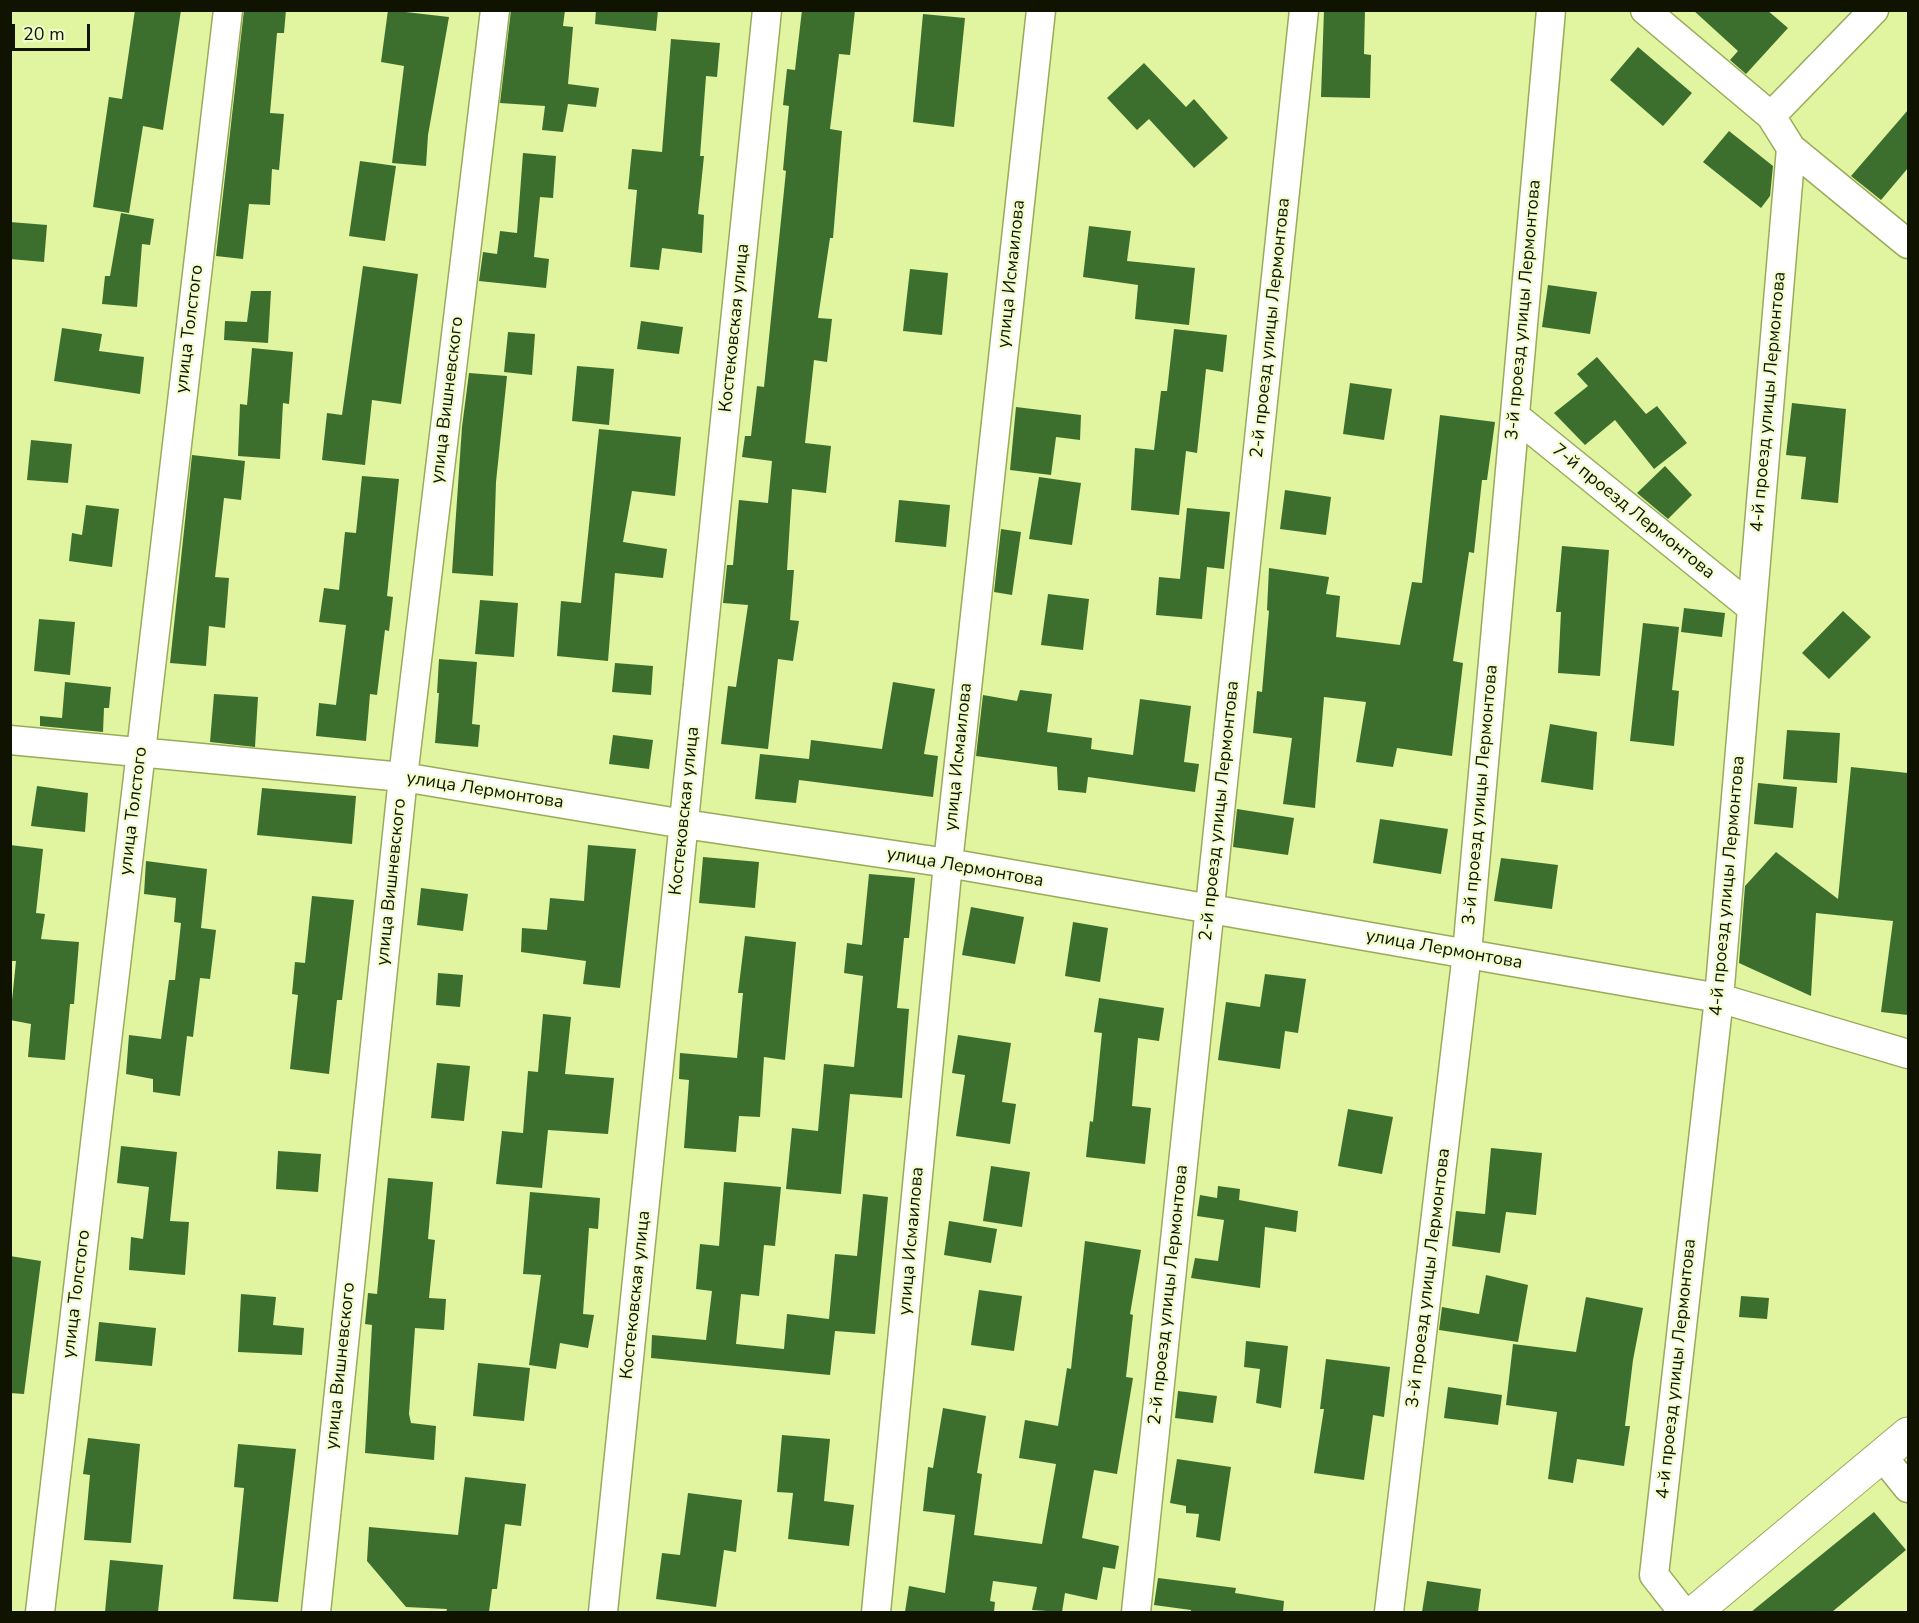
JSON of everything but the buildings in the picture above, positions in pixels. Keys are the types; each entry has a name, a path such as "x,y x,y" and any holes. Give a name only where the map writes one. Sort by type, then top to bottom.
{"street":[{"name":"улица Толстого","path":"40,1612 228,10"},
{"name":"улица Вишневского","path":"316,1612 403,777 495,10"},
{"name":"Костековская улица","path":"603,1612 767,10"},
{"name":"улица Исмаилова","path":"876,1612 948,863 1041,10"},
{"name":"2-й проезд улицы Лермонтова","path":"1136,1612 1304,10"},
{"name":"3-й проезд улицы Лермонтова","path":"1389,1612 1467,953 1551,10"},
{"path":"1645,10 1771,116 1791,148 1908,244"},
{"path":"1771,116 1874,10"},
{"name":"4-й проезд улицы Лермонтова","path":"1683,1612 1654,1575 1719,998 1791,148"},
{"name":"7-й проезд Лермонтова","path":"1515,416 1752,608"},
{"name":"улица Лермонтова","path":"10,740 403,777 684,824 948,863 1209,911 1467,953 1719,998 1908,1054"},
{"path":"1695,1612 1908,1434"},
{"path":"1883,1457 1908,1488"}]}
